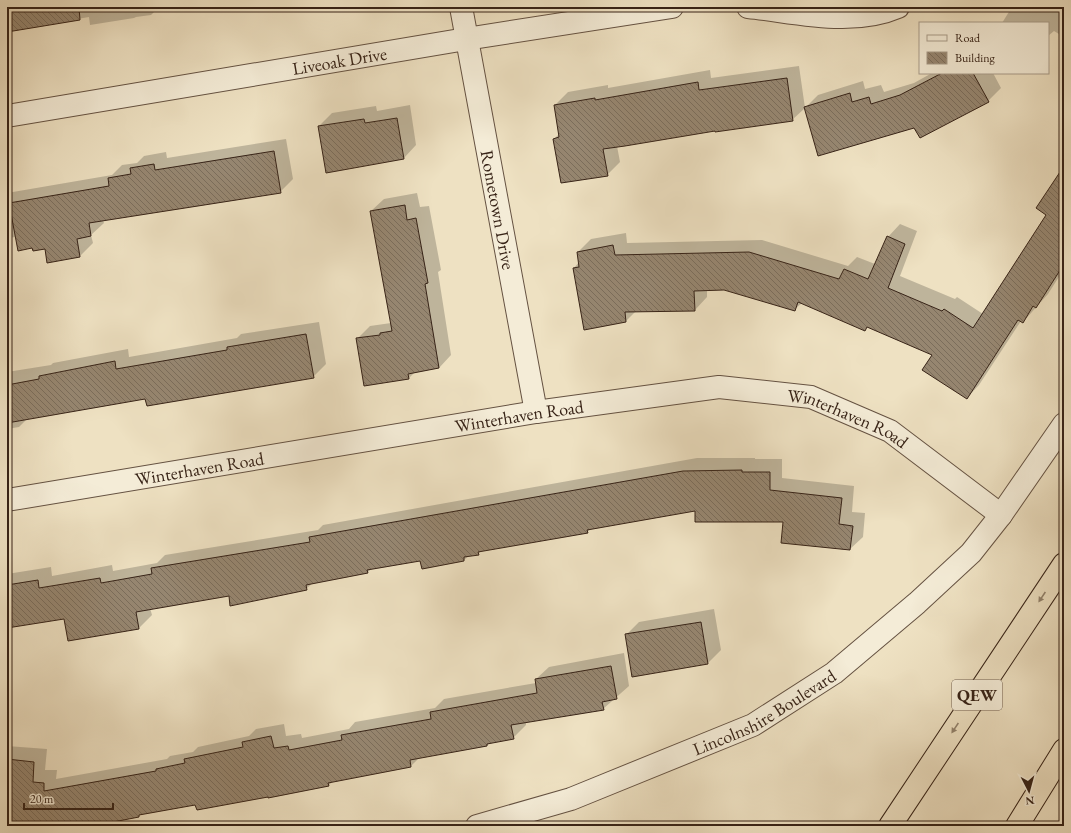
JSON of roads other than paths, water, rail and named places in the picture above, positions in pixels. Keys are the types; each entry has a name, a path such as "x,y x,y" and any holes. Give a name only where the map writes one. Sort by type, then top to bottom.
{"highway":[{"name":"QEW","path":"890,826 1064,564"},
{"path":"1017,826 1064,750"}],"street":[{"name":"Rometown Drive","path":"461,7 536,412"},
{"name":"Liveoak Drive","path":"7,116 466,39 672,7"},
{"path":"748,7 808,14 852,17 882,13 898,7"},
{"name":"Winterhaven Road","path":"7,500 536,412 719,387 811,397 890,431 1001,515"},
{"name":"Lincolnshire Boulevard","path":"477,826 571,799 753,725 834,673 917,603 971,553 1001,515 1064,424"}]}
